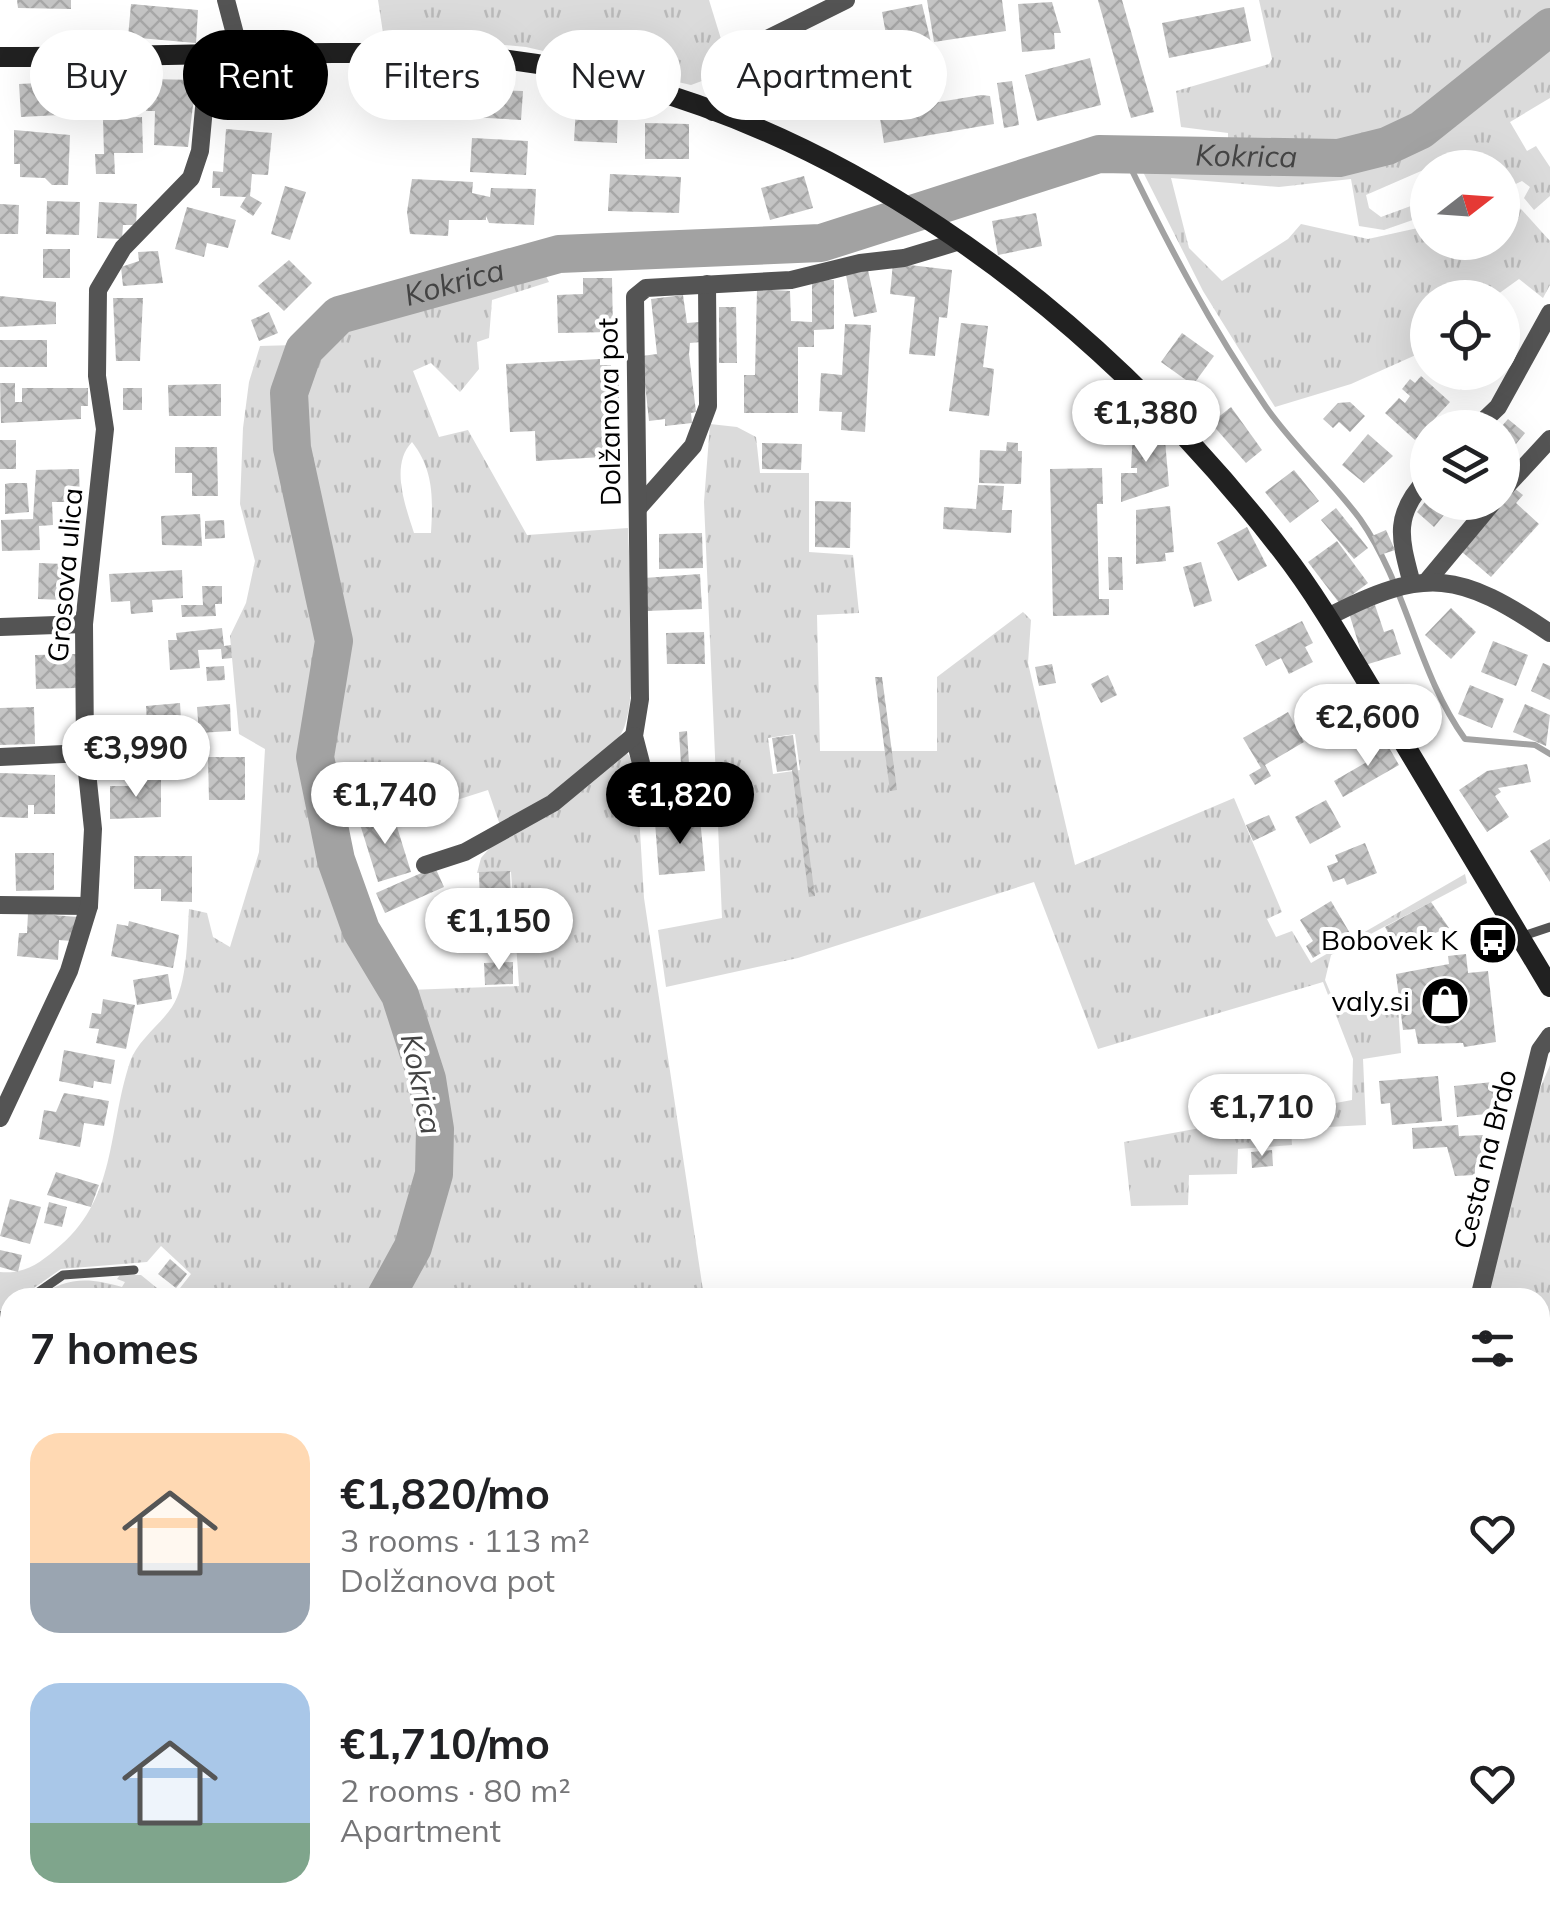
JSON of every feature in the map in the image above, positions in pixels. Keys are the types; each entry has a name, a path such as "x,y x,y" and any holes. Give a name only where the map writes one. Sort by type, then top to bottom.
{"street":[{"path":"226,0 234,30"},
{"path":"785,30 846,0"},
{"path":"0,58 183,54"},
{"path":"328,54 500,58 592,74 701,108"},
{"name":"Grosova ulica","path":"0,1118 69,971 89,906 93,829 85,753 84,624 104,429 96,362 98,290 123,248 191,178 200,151 203,120"},
{"path":"733,120 801,148 881,192 958,242 1068,325 1174,422 1284,554 1328,617 1550,987"},
{"name":"Dolžanova pot","path":"641,763 634,736 640,699 632,320 636,297 646,288 792,280 860,263 904,258 958,242"},
{"path":"638,507 693,446 708,406 707,284"},
{"path":"1495,410 1550,313"},
{"path":"1520,472 1550,439"},
{"path":"1410,505 1400,520 1401,544 1420,582"},
{"path":"1420,582 1477,520"},
{"path":"1328,617 1373,594 1420,582 1487,594 1550,633"},
{"path":"0,628 84,624"},
{"path":"425,865 465,852 553,803 634,736"},
{"path":"0,757 85,753"},
{"path":"0,905 89,906"},
{"name":"Cesta na Brdo","path":"1481,1288 1540,1050 1550,1036"}],"lane":[{"path":"1520,937 1550,927"},
{"path":"44,1288 63,1275 134,1270"}],"green space":[{"path":"378,0 709,0 718,30 701,30 701,81 691,85 681,83 681,30 536,30 536,49 516,46 516,30 383,30"},
{"path":"1259,0 1550,0 1550,14 1463,89 1400,128 1366,142 1329,149 1281,151 1228,140 1228,133 1181,127 1176,91 1269,64 1272,59"},
{"path":"1550,39 1550,98 1510,122 1527,151 1536,146 1550,167 1550,196 1534,210 1524,198 1530,187 1520,182 1520,150 1410,150 1410,176 1366,195 1369,208 1381,217 1410,206 1410,221 1384,230 1359,226 1351,179 1279,187 1171,178 1189,248 1222,281 1288,239 1301,224 1368,239 1410,230 1410,260 1520,260 1520,209 1550,241 1550,285 1543,298 1519,279 1410,280 1410,358 1351,384 1275,407 1203,291 1139,164 1284,168 1364,158 1430,132 1520,67"},
{"path":"546,276 549,282 492,300 489,338 477,342 479,369 460,392 431,363 413,371 439,437 468,430 527,535 628,528 632,666 627,718 621,734 598,761 501,828 488,790 413,814 404,783 391,788 394,804 341,822 327,749 338,649 337,618 300,445 300,381 320,348 345,330 377,315 412,302","holes":["412,442 430,485 431,533 414,533 401,486 405,451"]},
{"path":"295,345 283,416 286,452 327,643 327,668 305,753 312,804 344,915 400,1013 416,1099 425,1117 427,1156 420,1196 409,1230 379,1288 180,1288 191,1274 161,1246 147,1262 61,1269 34,1288 0,1288 0,1272 23,1270 42,1260 75,1230 90,1209 108,1163 130,1062 172,1007 181,986 189,909 207,913 213,937 230,947 259,852 265,749 239,734 230,636 246,603 255,561 240,504 243,428 249,382 260,346"},
{"path":"710,424 737,427 756,437 760,473 809,473 809,552 853,555 859,613 817,615 820,751 937,751 937,677 1023,612 1031,620 1028,663 1075,865 1234,798 1282,912 1267,919 1276,937 1292,931 1311,963 1465,874 1467,883 1331,955 1325,980 1339,1013 1398,1005 1401,1053 1363,1059 1366,1125 1291,1129 1292,1145 1238,1149 1237,1174 1189,1175 1188,1205 1131,1206 1124,1142 1352,1100 1353,1059 1323,982 1098,1049 1034,882 798,958 666,987 658,930 722,918 704,502","holes":["795,734 800,770 773,774 768,738"]},
{"path":"627,753 633,761 644,898 703,1288 403,1288 431,1224 444,1146 436,1067 408,990 519,986 511,872 477,873 481,858 493,844"},
{"path":"1550,1065 1550,1288 1486,1288 1536,1098"},
{"path":"120,1275 141,1275 157,1288 54,1288 78,1281 122,1287 125,1282 117,1279"}],"building":[{"path":"17,0 71,0 71,9 18,8"},
{"path":"927,0 1002,0 1006,31 947,40 947,30 932,30"},
{"path":"1098,0 1122,0 1154,112 1131,118"},
{"path":"1052,2 1061,33 1054,33 1055,49 1022,52 1018,4"},
{"path":"131,4 198,10 197,30 183,30 183,42 163,40 163,30 129,30"},
{"path":"922,4 928,30 885,30 882,12"},
{"path":"1244,7 1251,41 1169,58 1162,23"},
{"path":"1090,58 1101,105 1037,121 1025,75"},
{"path":"163,79 183,80 183,120 191,120 188,147 154,145 155,120 163,120"},
{"path":"1012,81 1019,125 1004,128 997,83"},
{"path":"30,83 30,117 21,117 19,84"},
{"path":"516,91 523,91 521,120 516,120"},
{"path":"990,96 994,124 884,143 880,120 947,120 947,101"},
{"path":"103,120 142,120 143,153 114,153 115,174 96,174 95,154 104,154"},
{"path":"575,120 618,120 617,143 574,141"},
{"path":"645,123 689,124 689,159 645,159"},
{"path":"226,129 272,133 268,175 252,174 250,196 262,203 253,216 240,207 246,197 220,196 220,188 212,188 213,171 223,172"},
{"path":"14,130 70,135 68,185 52,185 45,178 20,177 20,164 14,164"},
{"path":"472,138 528,141 526,175 470,172"},
{"path":"610,174 681,177 679,213 608,211"},
{"path":"804,176 813,208 770,220 761,188"},
{"path":"412,179 473,182 472,193 490,197 491,188 536,189 534,225 489,223 486,216 486,220 449,220 448,236 410,234 407,212"},
{"path":"285,186 306,192 290,240 271,234"},
{"path":"47,201 80,202 79,235 46,234"},
{"path":"99,202 137,204 136,225 123,225 122,239 97,238"},
{"path":"0,204 19,205 18,234 0,234"},
{"path":"187,207 236,220 228,248 207,243 204,257 175,249"},
{"path":"1036,213 1042,246 998,255 992,221"},
{"path":"43,249 70,249 70,278 43,278"},
{"path":"158,251 163,283 123,286 121,267 139,261 138,252"},
{"path":"289,260 312,283 284,311 258,286"},
{"path":"893,263 952,270 947,318 939,317 935,356 909,354 915,297 890,294"},
{"path":"868,270 877,312 854,317 846,275"},
{"path":"583,278 612,278 613,332 558,333 557,295 583,294"},
{"path":"812,280 834,280 834,329 814,330 814,347 798,347 798,413 744,413 744,375 755,375 757,289 790,291 791,321 812,322"},
{"path":"683,295 687,323 699,322 701,342 690,343 689,354 696,412 691,413 692,423 665,426 665,419 649,421 642,356 657,354 651,299"},
{"path":"0,296 56,302 56,324 0,327"},
{"path":"113,298 143,298 140,361 116,361"},
{"path":"719,307 736,307 737,363 719,363"},
{"path":"269,312 278,333 259,341 251,320"},
{"path":"961,323 988,326 983,367 994,369 989,416 949,411"},
{"path":"845,324 871,325 865,432 841,430 842,412 819,411 821,373 842,375"},
{"path":"1182,333 1214,356 1193,385 1161,362"},
{"path":"0,340 47,340 47,367 0,367"},
{"path":"600,359 600,365 611,365 611,373 619,372 619,456 536,461 535,431 510,432 506,364"},
{"path":"1410,379 1410,390 1437,390 1450,402 1443,410 1410,410 1410,436 1385,413 1399,398 1405,403 1410,396 1402,389"},
{"path":"0,383 15,383 15,402 22,402 22,388 88,388 88,406 81,406 81,419 1,423"},
{"path":"221,384 221,416 169,416 168,385"},
{"path":"123,388 142,388 142,410 123,410"},
{"path":"1350,402 1365,416 1350,432 1339,422 1333,428 1323,419 1338,403"},
{"path":"1231,407 1262,450 1246,463 1211,423"},
{"path":"1164,429 1169,486 1121,502 1121,473 1137,473 1137,468 1131,468 1133,432"},
{"path":"1368,434 1393,456 1364,483 1342,465"},
{"path":"0,440 16,440 16,469 0,469"},
{"path":"1007,442 1018,443 1018,451 1022,451 1021,484 979,483 980,450 1006,451"},
{"path":"762,443 802,444 801,470 762,469"},
{"path":"175,447 217,447 218,496 192,496 192,473 175,473"},
{"path":"1102,468 1103,504 1097,504 1099,599 1109,599 1109,615 1053,616 1050,469"},
{"path":"79,469 80,502 52,502 53,525 39,526 40,550 2,551 1,520 33,519 36,470"},
{"path":"1294,470 1319,501 1290,523 1265,492"},
{"path":"27,483 29,512 5,514 5,484"},
{"path":"978,485 1004,486 1002,510 1012,510 1011,533 943,529 944,507 976,509"},
{"path":"815,501 851,502 850,548 815,547"},
{"path":"1170,506 1174,552 1165,553 1166,561 1136,564 1136,510"},
{"path":"1520,507 1539,524 1491,577 1462,552 1488,520 1520,520"},
{"path":"1336,508 1368,548 1354,559 1321,520"},
{"path":"200,514 202,546 162,545 161,516"},
{"path":"224,520 225,538 205,539 205,521"},
{"path":"1247,527 1267,566 1238,581 1217,543"},
{"path":"1386,530 1395,550 1380,555 1372,536"},
{"path":"702,533 703,568 659,569 659,534"},
{"path":"1337,541 1368,583 1340,604 1308,562"},
{"path":"1108,557 1122,557 1123,590 1109,590"},
{"path":"1201,562 1212,601 1194,607 1183,567"},
{"path":"39,563 64,564 64,600 38,599"},
{"path":"182,570 183,598 152,600 153,612 131,614 130,601 111,602 109,574"},
{"path":"700,574 702,609 646,611 644,578"},
{"path":"202,586 222,586 222,604 215,604 216,616 182,617 181,605 203,605"},
{"path":"1375,605 1384,632 1393,629 1401,654 1365,665 1349,613"},
{"path":"1451,608 1476,632 1451,659 1425,635"},
{"path":"1302,621 1313,643 1305,647 1313,662 1289,674 1281,658 1266,666 1255,645"},
{"path":"222,628 224,646 231,645 232,658 222,659 221,649 198,650 200,668 170,670 168,640 177,640 176,633"},
{"path":"704,632 705,664 667,664 666,633"},
{"path":"1493,641 1528,655 1516,686 1481,672"},
{"path":"76,654 76,688 36,689 35,655"},
{"path":"1543,663 1550,666 1550,700 1531,691"},
{"path":"1052,664 1056,683 1039,686 1035,667"},
{"path":"224,666 225,680 207,681 206,667"},
{"path":"1108,675 1117,695 1101,703 1091,684"},
{"path":"875,677 882,677 897,790 890,791"},
{"path":"1470,685 1504,699 1492,728 1458,714"},
{"path":"180,703 182,735 148,737 146,706"},
{"path":"230,704 231,731 199,733 197,707"},
{"path":"1525,704 1550,715 1546,746 1513,732"},
{"path":"34,707 35,744 0,745 0,708"},
{"path":"1288,712 1304,742 1265,765 1271,776 1255,785 1249,775 1261,768 1243,738"},
{"path":"687,731 692,813 684,813 679,732"},
{"path":"793,735 815,896 809,897 792,770 777,772 772,738"},
{"path":"1384,739 1399,765 1343,797 1334,781 1372,759 1366,749"},
{"path":"208,757 245,757 245,800 209,800"},
{"path":"1527,764 1531,782 1498,788 1501,792 1495,796 1509,817 1487,832 1459,790 1487,771"},
{"path":"0,773 55,775 55,814 34,814 34,805 28,805 28,818 0,817"},
{"path":"130,779 161,780 161,817 110,819 110,786 130,786"},
{"path":"1326,800 1341,827 1310,844 1295,817"},
{"path":"392,811 411,872 378,882 359,821"},
{"path":"1269,815 1276,830 1253,841 1246,825"},
{"path":"700,818 705,871 659,875 655,822"},
{"path":"1550,839 1550,882 1530,851"},
{"path":"1365,843 1377,873 1347,885 1344,878 1333,882 1327,866 1338,862 1335,855"},
{"path":"15,853 54,853 54,890 16,891"},
{"path":"134,856 192,856 192,902 161,901 161,889 134,889"},
{"path":"435,867 444,887 385,913 376,893"},
{"path":"510,871 511,906 480,907 479,872"},
{"path":"1331,901 1351,935 1313,958 1306,946 1313,941 1300,920"},
{"path":"1431,902 1449,928 1396,947 1385,927"},
{"path":"28,913 78,917 71,941 59,940 58,960 17,956 19,933 27,933"},
{"path":"487,918 511,918 510,951 486,950"},
{"path":"129,921 179,935 173,968 111,956 117,924 128,926"},
{"name":"valy.si","path":"1466,954 1468,973 1488,971 1496,1042 1464,1047 1463,1043 1418,1044 1415,1029 1403,1030 1396,974 1449,964 1448,956"},
{"path":"513,962 513,984 485,985 484,963"},
{"path":"168,974 172,999 137,1005 133,980"},
{"path":"103,999 135,1005 126,1049 96,1043 99,1029 89,1028 92,1013 101,1014"},
{"path":"64,1050 115,1060 111,1084 94,1081 93,1088 59,1081"},
{"path":"1438,1076 1442,1121 1392,1125 1390,1103 1381,1104 1379,1081"},
{"path":"1493,1082 1496,1113 1457,1117 1454,1086"},
{"path":"64,1093 109,1101 104,1126 84,1123 80,1147 39,1139 44,1110 56,1112"},
{"path":"1458,1125 1459,1136 1483,1135 1485,1167 1475,1167 1475,1175 1455,1176 1447,1147 1413,1149 1412,1128"},
{"path":"1272,1150 1273,1166 1252,1168 1251,1152"},
{"path":"56,1172 99,1185 91,1207 47,1195"},
{"path":"10,1199 41,1207 30,1244 0,1236"},
{"path":"49,1202 67,1207 62,1227 44,1223"},
{"path":"0,1250 22,1255 18,1272 0,1267"},
{"path":"170,1259 187,1274 176,1288 158,1274"}],"waterway":[{"name":"Kokrica","path":"390,1288 413,1247 434,1174 435,1129 427,1079 400,995 361,930 336,860 315,757 334,641 292,448 289,393 304,350 339,315 559,254 821,243 1099,154 1339,158 1387,146 1421,130 1550,27"},
{"path":"1124,154 1190,283 1246,377 1277,422 1360,519 1376,545 1435,686 1465,739 1535,745 1550,754"}],"place":[{"name":"Bobovek K","path":"1493,940"},
{"name":"valy.si","path":"1445,1001"}]}
